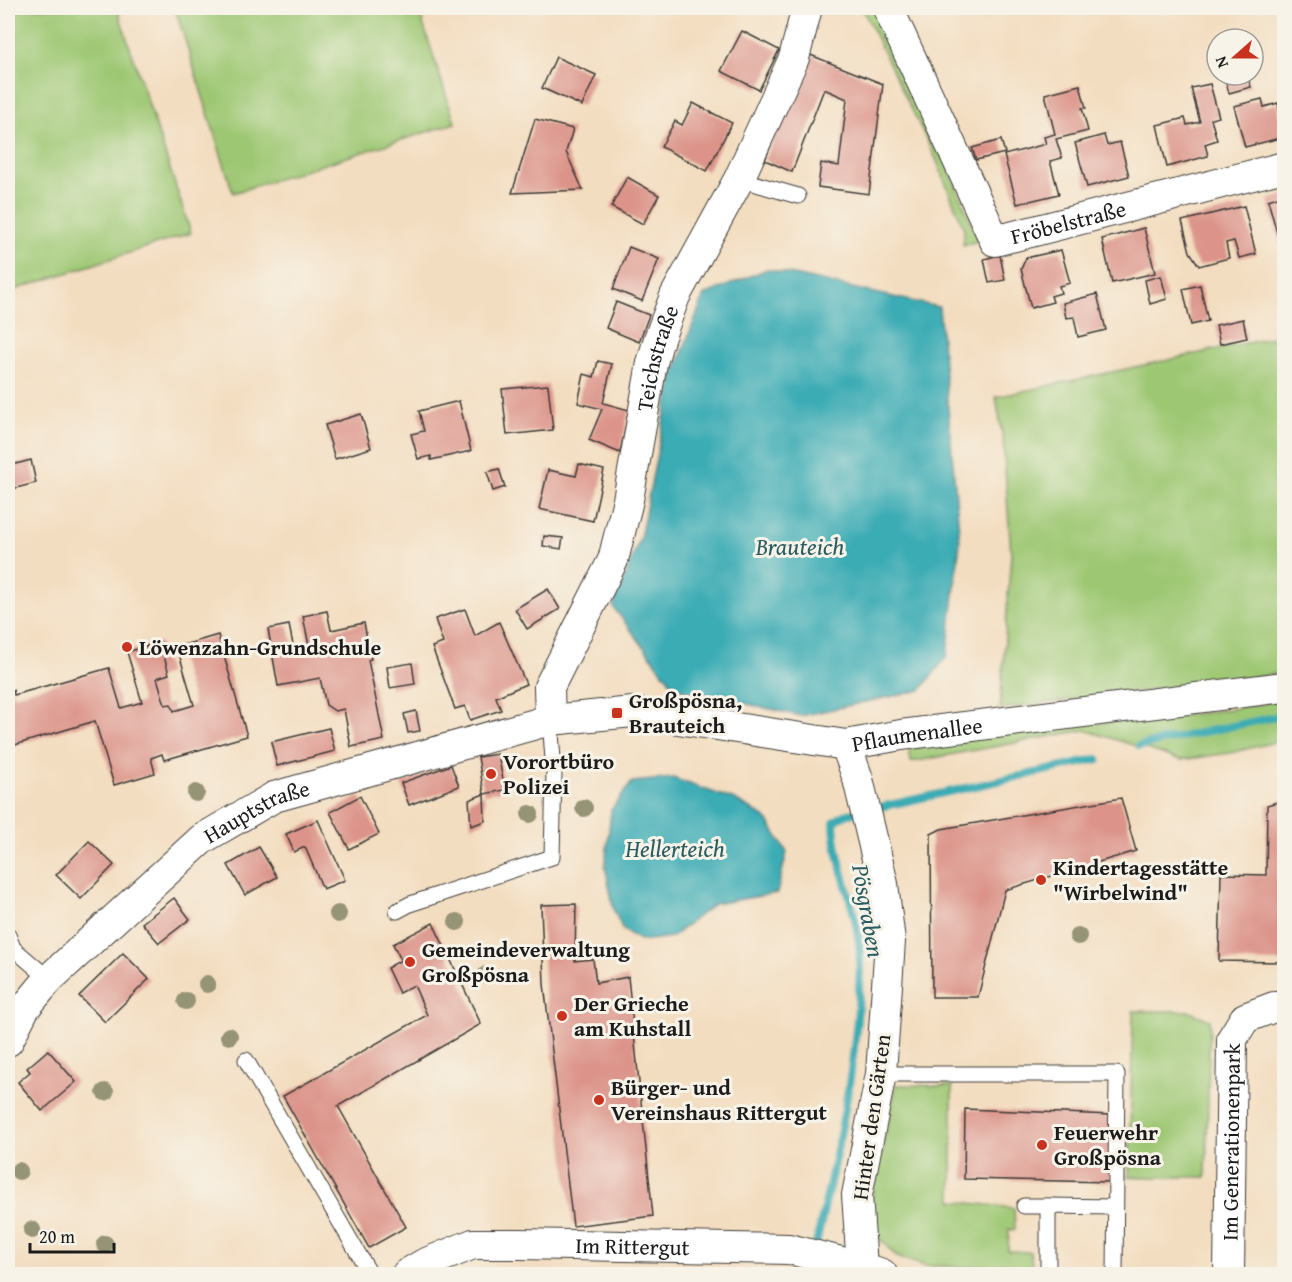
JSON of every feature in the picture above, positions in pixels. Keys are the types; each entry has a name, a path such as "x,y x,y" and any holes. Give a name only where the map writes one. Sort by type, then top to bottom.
{"street":[{"name":"Teichstraße","path":"550,720 549,687 613,560 628,500 652,363 659,339 675,296 739,179 794,58 807,8"},
{"name":"Fröbelstraße","path":"888,8 995,241 1284,166"},
{"name":"Pflaumenallee","path":"550,720 633,712 846,745 901,735 1284,687"},
{"name":"Hauptstraße","path":"8,1041 16,1007 202,839 274,796 550,720"},
{"name":"Hinter den Gärten","path":"846,745 883,884 890,941 881,1074 857,1196 865,1273"},
{"name":"Im Generationenpark","path":"1229,1275 1232,1039 1245,1018 1274,1007 1284,1007"},
{"name":"Im Rittergut","path":"407,1275 424,1264 472,1244 812,1254 865,1273"}],"lane":[{"path":"739,179 798,196"},
{"path":"397,911 410,903 552,857 554,772 550,720"},
{"path":"8,935 13,948 49,979"},
{"path":"246,1060 370,1275"},
{"path":"881,1074 1117,1074 1115,1275"},
{"path":"1024,1206 1115,1207"},
{"path":"1048,1206 1048,1275"}],"green space":[{"path":"8,8 117,8 191,233 8,292"},
{"path":"175,8 418,8 455,123 233,193"},
{"path":"862,8 881,8 979,241 963,245 964,229 936,159"},
{"path":"1284,335 1284,673 1000,709 1011,554 1003,440 996,397"},
{"path":"1284,699 1284,740 1230,753 1181,760 1085,730 911,762 909,748 1044,728 1202,713"},
{"path":"1133,1011 1188,1011 1210,1020 1206,1177 1129,1177"},
{"path":"896,1085 952,1086 952,1201 1014,1208 1015,1230 1009,1229 1008,1251 1030,1252 1033,1268 925,1266 897,1257 878,1237 870,1207"}],"water":[{"name":"Brauteich","path":"767,269 939,307 960,542 947,656 921,690 801,716 675,688 613,607 640,538 672,379 704,295"},
{"name":"Hellerteich","path":"673,778 735,800 766,818 787,852 777,893 714,904 672,937 641,941 623,930 614,911 605,866 611,810 632,782"}],"building":[{"path":"742,31 779,50 759,90 721,71"},
{"path":"808,54 883,84 869,194 818,187 821,163 839,166 847,99 824,89 792,172 765,160"},
{"path":"556,57 596,75 582,106 542,88"},
{"path":"1080,85 1086,108 1082,108 1088,131 1056,139 1062,158 1050,161 1059,194 1017,204 1004,155 1046,144 1044,137 1055,134 1045,94"},
{"path":"1205,85 1205,87 1211,87 1219,117 1211,119 1217,140 1205,144 1208,156 1167,167 1157,125 1185,118 1187,125 1200,122 1191,88"},
{"path":"1227,87 1251,87 1229,93"},
{"path":"1262,99 1264,107 1278,103 1284,137 1245,147 1234,106"},
{"path":"693,103 732,123 707,171 661,147 675,121 682,125"},
{"path":"535,119 573,129 566,152 583,190 512,193"},
{"path":"1104,135 1107,145 1120,142 1129,176 1087,187 1075,143"},
{"path":"1001,140 1005,153 976,160 972,148"},
{"path":"627,177 659,195 643,224 611,207"},
{"path":"1284,195 1284,243 1280,244 1268,200"},
{"path":"1244,206 1256,254 1239,258 1234,241 1226,243 1229,258 1199,266 1190,252 1182,221"},
{"path":"1144,228 1155,273 1112,283 1102,239"},
{"path":"629,247 659,259 642,301 613,289"},
{"path":"1061,250 1070,283 1059,286 1061,293 1051,296 1053,302 1031,308 1021,269 1026,258"},
{"path":"1000,255 1005,280 989,283 984,259"},
{"path":"1161,276 1167,299 1150,304 1145,280"},
{"path":"1200,285 1208,321 1191,325 1183,289"},
{"path":"1097,294 1106,330 1078,337 1074,317 1066,318 1063,303"},
{"path":"616,302 649,315 639,342 606,328"},
{"path":"1243,319 1247,338 1220,344 1216,325"},
{"path":"598,361 612,364 603,403 629,410 620,453 589,440 602,409 578,403 584,374 594,377"},
{"path":"548,385 553,430 507,435 502,389"},
{"path":"459,401 471,451 431,460 431,456 418,459 411,434 424,431 419,411"},
{"path":"361,414 371,448 335,459 325,425"},
{"path":"31,460 36,483 8,490 8,466"},
{"path":"579,464 604,470 593,521 539,509 548,470 576,476"},
{"path":"499,469 505,487 493,491 487,472"},
{"path":"544,536 563,538 561,549 543,546"},
{"path":"548,589 560,609 527,629 515,609"},
{"path":"465,609 475,636 499,622 526,684 496,697 501,710 470,720 465,706 455,709 432,647 443,643 435,619"},
{"path":"327,611 331,630 364,623 371,659 368,660 384,740 351,747 344,709 335,711 326,705 320,678 278,686 268,629 289,625 294,650 309,646 303,616"},
{"name":"Löwenzahn-Grundschule","path":"218,635 247,736 164,760 162,754 151,758 155,773 114,785 95,721 8,747 8,692 13,690 14,695 109,668 121,708 142,702 127,652 160,642 169,674 157,678 165,705 171,704 174,711 194,705 177,647"},
{"path":"412,663 415,684 390,688 387,667"},
{"path":"416,711 420,731 408,733 404,714"},
{"path":"329,728 335,751 277,766 271,742"},
{"name":"Vorortbüro Polizei","path":"498,754 505,790 484,794 478,757"},
{"path":"451,765 459,786 409,805 401,783"},
{"path":"484,794 485,821 471,826 469,800"},
{"path":"360,796 379,834 349,849 330,812"},
{"path":"1121,798 1136,851 1005,890 978,997 932,997 931,834 941,829"},
{"path":"1284,800 1284,962 1219,961 1221,874 1266,875 1267,805"},
{"path":"318,820 345,880 323,889 305,847 294,852 286,834"},
{"path":"89,841 114,865 81,899 56,875"},
{"path":"259,847 277,877 245,895 228,865"},
{"path":"174,898 190,919 159,943 142,923"},
{"name":"Bürger- und Vereinshaus Rittergut","path":"576,904 575,961 593,959 596,983 628,977 653,1216 573,1226 544,984 541,905"},
{"path":"433,923 481,1024 338,1106 406,1227 369,1248 283,1096 427,1015 414,985 399,993 387,968 401,960 393,944"},
{"path":"123,953 149,979 105,1022 79,996"},
{"path":"48,1050 76,1082 42,1111 18,1082 30,1072 27,1068"},
{"path":"965,1109 1111,1115 1111,1182 964,1179"}],"waterway":[{"name":"Pösgraben","path":"1139,746 1284,715"},
{"name":"Pösgraben","path":"809,1274 844,1116 859,996 859,940 838,856 834,822 844,815 1098,759"}],"place":[{"name":"Löwenzahn-Grundschule","path":"127,647"},
{"name":"Großpösna, Brauteich","path":"617,713"},
{"name":"Vorortbüro Polizei","path":"491,774"},
{"name":"Kindertagesstätte \"Wirbelwind\"","path":"1041,880"},
{"name":"Gemeindeverwaltung Großpösna","path":"410,962"},
{"name":"Der Grieche am Kuhstall","path":"562,1016"},
{"name":"Bürger- und Vereinshaus Rittergut","path":"599,1100"},
{"name":"Feuerwehr Großpösna","path":"1042,1145"}]}
